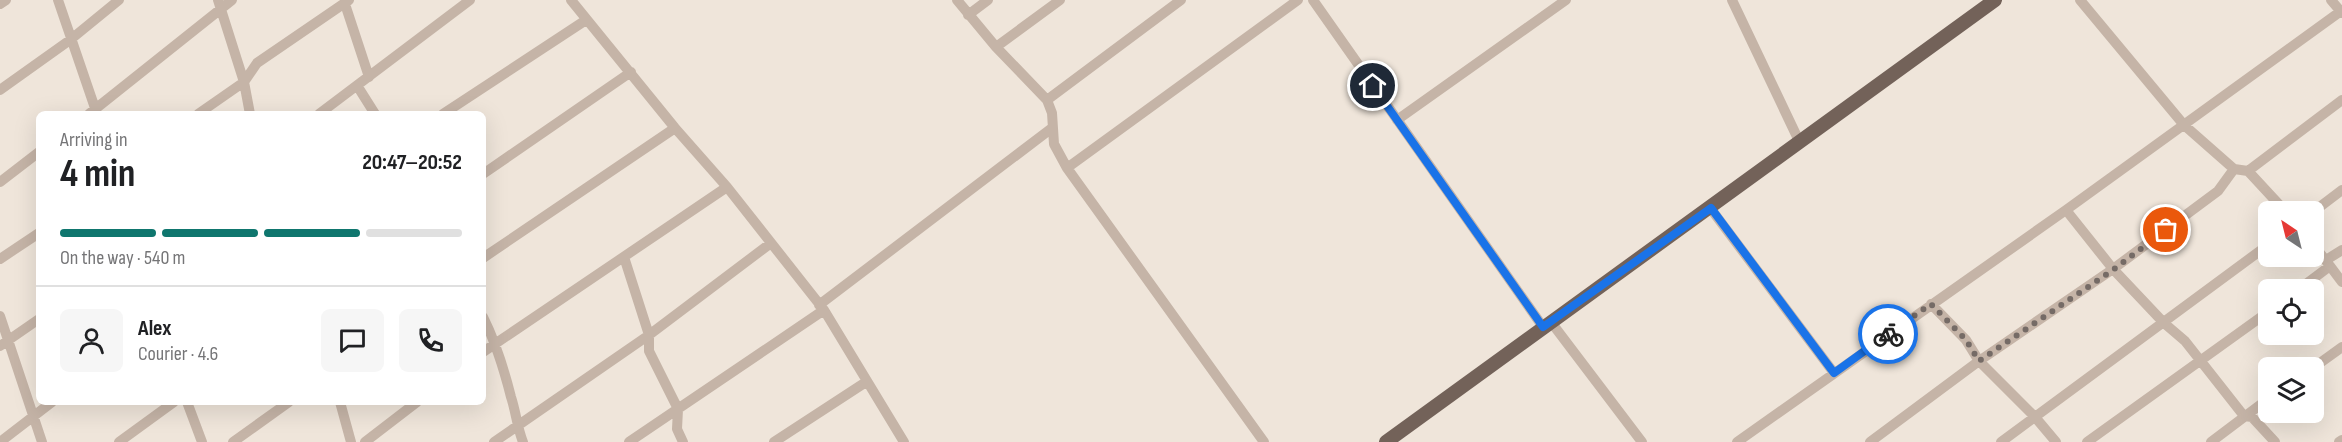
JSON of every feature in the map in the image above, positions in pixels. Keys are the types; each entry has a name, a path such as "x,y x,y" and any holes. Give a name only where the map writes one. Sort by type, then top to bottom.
{"main road":[{"path":"1392,440 1995,0"}],"street":[{"path":"0,4 6,0"},
{"path":"58,0 94,111"},
{"path":"0,90 70,40 119,0"},
{"path":"95,111 219,4 232,0"},
{"path":"323,111 470,0"},
{"path":"571,0 675,128 727,187 821,308 904,442"},
{"path":"957,0 996,47 1047,100 1052,114 1054,144 1066,168 1264,442"},
{"path":"968,15 987,0"},
{"path":"996,47 1060,0"},
{"path":"1047,100 1181,0"},
{"path":"1066,168 1298,0"},
{"path":"1313,0 1397,120 1547,325 1642,442"},
{"path":"1397,120 1566,0"},
{"path":"1732,0 1800,143"},
{"path":"2080,0 2184,125 2234,169 2248,171 2276,201"},
{"path":"1737,442 2066,210 2341,12 2331,0"},
{"path":"202,111 244,82 257,63 347,2 369,78"},
{"path":"219,4 244,82 249,111"},
{"path":"448,111 586,20"},
{"path":"486,172 631,72"},
{"path":"358,87 373,111"},
{"path":"2248,171 2342,100"},
{"path":"486,256 675,128"},
{"path":"629,442 821,308 1052,128"},
{"path":"0,182 36,154"},
{"path":"1870,442 1979,361 2113,270 2218,191 2234,169"},
{"path":"486,350 727,187"},
{"path":"2324,204 2342,190"},
{"path":"1711,208 1834,373"},
{"path":"2066,210 2113,270 2164,323 2185,341 2244,416 2252,417 2275,442"},
{"path":"0,259 36,235"},
{"path":"494,442 649,335 771,243"},
{"path":"2310,279 2342,250"},
{"path":"2001,442 2258,252"},
{"path":"624,257 649,335 649,351 678,409 677,429 683,442"},
{"path":"2324,258 2342,282"},
{"path":"1931,304 1966,340 1979,361 2035,417 2056,442"},
{"path":"0,316 3,344 42,442"},
{"path":"2087,442 2258,319"},
{"path":"3,344 36,322"},
{"path":"486,323 496,342 523,442"},
{"path":"2324,360 2342,347"},
{"path":"774,442 866,382"},
{"path":"0,442 48,405"},
{"path":"119,442 170,405"},
{"path":"188,405 202,442"},
{"path":"233,442 285,405"},
{"path":"341,405 351,442"},
{"path":"365,442 413,405"},
{"path":"2211,442 2258,406"}],"way so far":[{"path":"1888,334 1931,304 1966,340 1979,361 2113,270 2166,230"}],"route":[{"path":"1373,86 1543,327 1711,208 1834,373 1888,334"}]}
